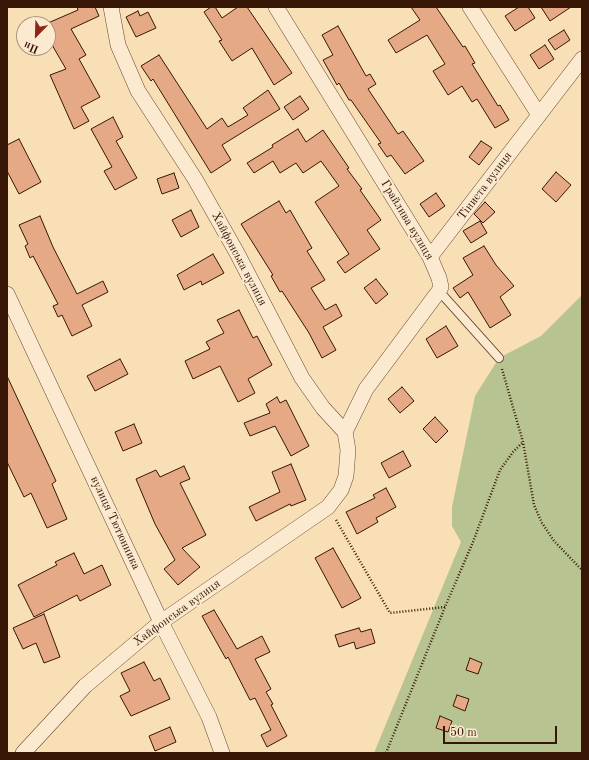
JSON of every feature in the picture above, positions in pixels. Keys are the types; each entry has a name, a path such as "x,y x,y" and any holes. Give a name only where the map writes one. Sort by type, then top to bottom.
{"street":[{"name":"Хайфонська вулиця","path":"23,753 85,686 161,622 328,507 341,490 346,476 348,450 345,432 323,408 302,378 237,253 199,186 138,91 118,45 111,7"},
{"name":"Грайлива вулиця","path":"276,7 430,257 439,278 441,287 439,291"},
{"path":"470,7 539,115"},
{"name":"Тіниста вулиця","path":"430,257 582,59"},
{"path":"345,432 366,389 439,291"},
{"name":"вулиця Тютюнника","path":"7,294 161,622 208,717 222,753"}],"lane":[{"path":"439,291 499,358"}],"path":[{"path":"499,358 523,442 534,505 542,523 554,541 582,570"},
{"path":"386,753 473,542 500,470 513,452 523,442"},
{"path":"328,507 390,613 445,607"}],"green space":[{"path":"582,295 582,753 374,753 461,542 452,526 452,507 475,396 499,358 541,336"}],"building":[{"path":"77,7 95,7 99,16 71,29 86,55 79,59 100,97 81,107 89,121 74,129 50,75 66,69 56,52 56,20 78,10"},
{"path":"211,7 215,7 222,18 238,7 247,7 292,73 274,85 252,48 232,61 219,41 222,40 204,12"},
{"path":"411,7 436,7 463,47 465,46 475,63 472,64 498,106 500,105 509,120 495,128 477,99 472,102 462,86 448,95 433,71 445,64 427,35 396,53 388,40 420,20"},
{"path":"519,7 528,7 535,18 515,31 505,16"},
{"path":"541,7 571,7 550,21"},
{"path":"138,11 140,16 148,12 156,28 136,37 126,17"},
{"path":"338,26 366,76 370,74 376,84 368,89 398,134 403,131 424,161 405,174 391,155 387,157 378,144 381,143 351,100 349,100 339,83 337,85 323,60 333,55 322,35"},
{"path":"564,30 570,40 555,50 548,40"},
{"path":"545,45 554,59 539,69 530,55"},
{"path":"159,55 207,129 222,118 228,127 248,115 243,108 268,90 280,109 222,145 231,160 211,173 153,79 151,81 141,66"},
{"path":"300,96 309,109 293,120 284,107"},
{"path":"113,117 123,137 116,141 137,178 115,190 104,171 112,167 91,129"},
{"path":"298,129 306,142 323,130 349,168 347,169 362,189 360,190 381,220 367,230 380,249 345,273 337,262 349,254 315,202 339,186 321,161 303,173 296,163 280,173 273,161 254,173 247,163"},
{"path":"19,139 41,182 19,194 7,171 7,145"},
{"path":"481,141 492,148 479,165 469,157"},
{"path":"556,172 571,185 556,202 542,189"},
{"path":"174,173 179,188 162,194 157,179"},
{"path":"436,193 445,206 429,217 420,204"},
{"path":"279,201 286,213 290,210 312,248 307,251 325,280 311,288 325,310 336,304 342,316 323,327 336,350 322,358 309,333 282,291 280,292 271,276 273,275 241,224"},
{"path":"485,202 495,212 483,223 474,214"},
{"path":"191,210 199,227 181,237 172,220"},
{"path":"40,216 53,247 77,294 103,281 108,292 82,305 92,326 72,336 62,315 58,317 53,306 58,304 33,256 30,258 25,246 28,244 19,225"},
{"path":"480,221 487,233 471,243 463,231"},
{"path":"484,246 496,265 514,286 500,297 511,315 490,328 468,292 460,298 453,288 473,275 463,258"},
{"path":"213,254 224,273 202,285 201,281 184,290 177,275"},
{"path":"376,279 388,294 376,304 364,288"},
{"path":"239,310 253,338 257,336 272,365 248,379 255,393 238,402 220,366 193,379 185,361 210,349 206,342 224,333 217,320"},
{"path":"446,326 458,346 437,358 426,339"},
{"path":"120,359 128,374 95,391 87,376"},
{"path":"7,376 56,481 52,484 67,519 47,528 31,493 24,497 7,462"},
{"path":"402,387 414,401 400,413 388,399"},
{"path":"277,397 280,403 286,400 309,446 291,456 275,426 250,436 244,423 270,413 266,404"},
{"path":"435,417 448,431 436,443 423,429"},
{"path":"134,424 142,443 123,451 115,432"},
{"path":"403,451 411,466 389,478 381,463"},
{"path":"291,464 306,500 291,506 290,504 256,521 249,507 280,492 272,472"},
{"path":"184,466 190,479 180,483 206,535 182,548 200,567 178,585 164,569 175,560 155,524 136,479 156,470 160,477"},
{"path":"386,488 396,507 376,518 378,522 357,534 346,512 375,498 373,495"},
{"path":"333,548 361,598 342,608 315,558"},
{"path":"74,553 84,574 102,565 111,585 80,601 77,595 34,617 18,585 57,565 55,562"},
{"path":"214,610 237,649 262,636 270,652 255,659 271,689 266,692 287,736 267,747 261,735 271,730 255,698 250,700 228,657 226,659 202,616"},
{"path":"44,614 60,657 44,663 36,643 23,649 13,628"},
{"path":"359,628 361,632 371,629 375,643 356,649 354,642 339,647 335,635"},
{"path":"470,658 482,663 478,674 466,670"},
{"path":"144,662 154,681 160,678 170,699 131,716 120,696 130,691 121,673"},
{"path":"457,695 469,699 465,711 453,706"},
{"path":"440,716 452,721 448,732 436,728"},
{"path":"170,727 176,742 155,751 149,736"}]}
